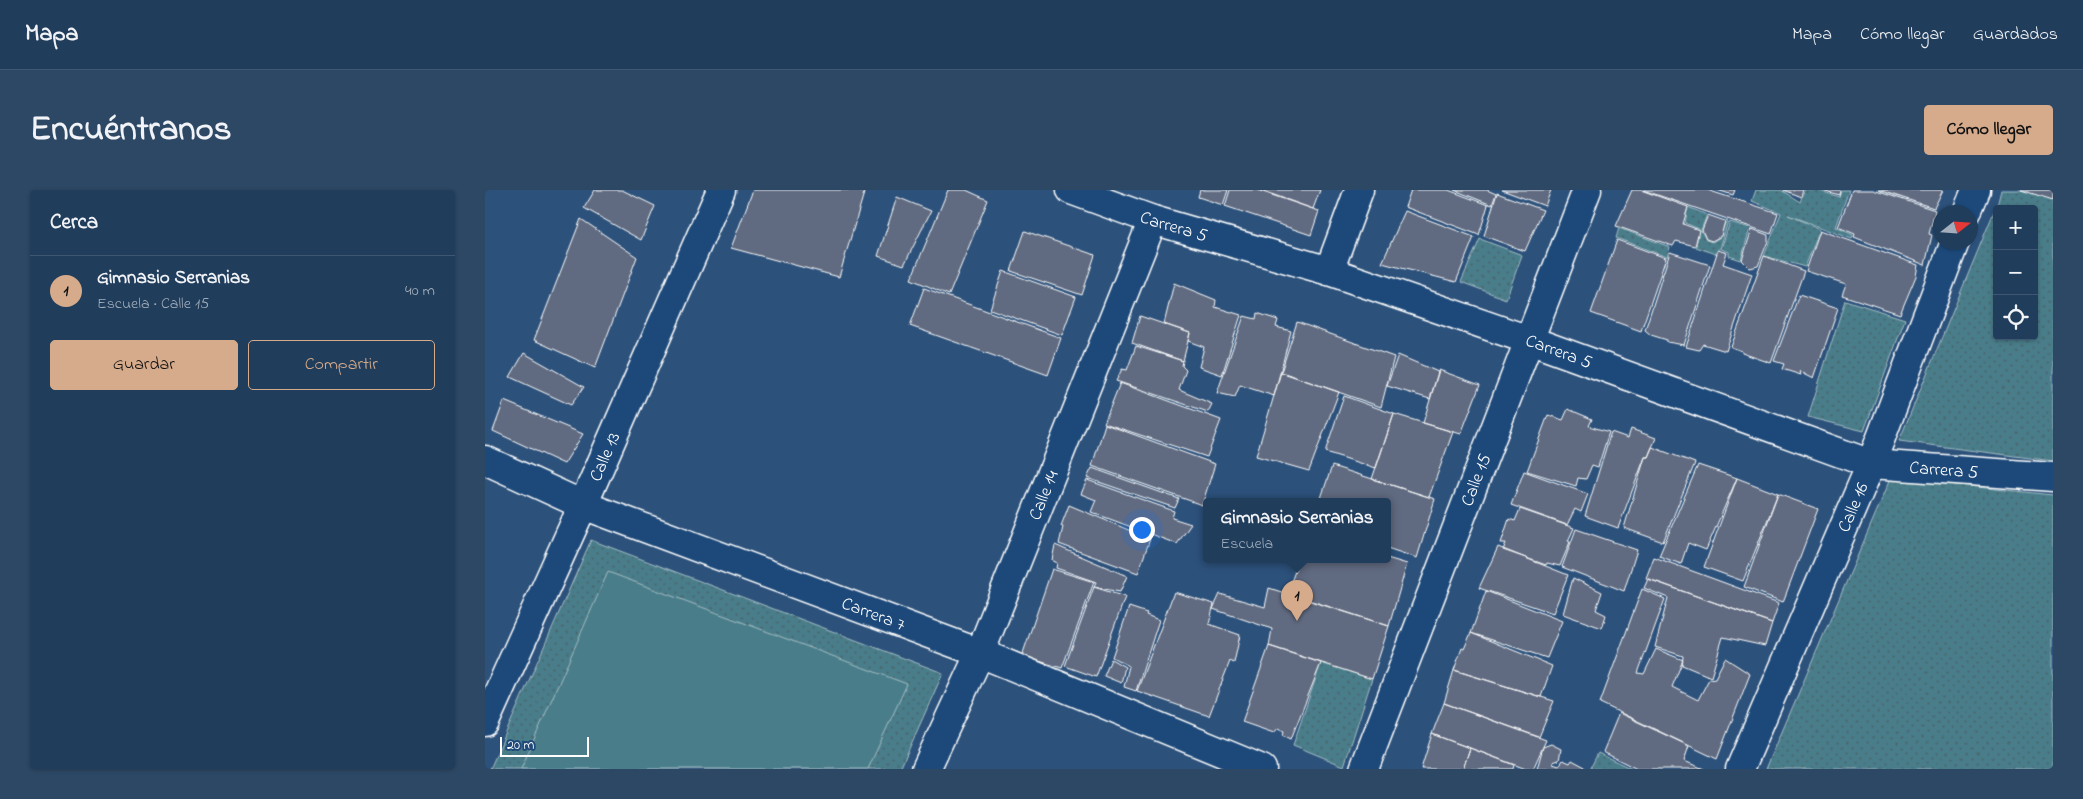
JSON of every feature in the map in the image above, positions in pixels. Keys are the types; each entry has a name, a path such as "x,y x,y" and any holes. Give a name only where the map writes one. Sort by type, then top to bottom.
{"street":[{"name":"Calle 13","path":"485,722 721,190"},
{"name":"Carrera 5","path":"1071,190 1153,220 1329,271 1529,340 1871,464 2053,477"},
{"path":"1329,271 1359,190"},
{"name":"Calle 15","path":"1365,769 1587,190"},
{"path":"1970,205 1975,190"},
{"name":"Calle 14","path":"926,769 980,653 1153,220"},
{"name":"Calle 16","path":"1740,769 1871,464 1952,250"},
{"name":"Carrera 7","path":"485,460 583,504 980,653 1261,769"}],"green space":[{"path":"1756,190 1781,190 1800,202 1805,190 1817,190 1839,197 1841,190 1849,190 1836,227 1853,235 1852,239 1788,215 1820,229 1805,267 1764,256 1781,213 1752,201"},
{"path":"2001,190 2053,190 2053,461 1899,441 1993,214 1993,340 2038,340 2038,205 1997,205"},
{"path":"1688,207 1707,215 1701,230 1706,240 1712,242 1720,237 1726,220 1728,221 1720,249 1715,254 1696,247 1699,229 1685,223"},
{"path":"1730,222 1750,228 1741,260 1729,256 1729,252 1721,249"},
{"path":"1619,228 1670,247 1667,257 1616,238"},
{"path":"1480,239 1522,255 1506,299 1461,282"},
{"path":"1845,300 1905,319 1864,431 1808,417"},
{"path":"1891,478 2053,495 2053,769 1766,769"},
{"path":"591,540 943,673 900,769 490,769"},
{"path":"608,572 907,684 868,769 521,769"},
{"path":"1321,663 1372,679 1344,766 1293,745"},
{"path":"1598,753 1632,769 1590,769"}],"building":[{"path":"595,190 622,190 655,206 641,240 584,208"},
{"path":"753,190 859,190 864,193 839,277 731,248"},
{"path":"948,190 966,190 988,200 949,295 911,279"},
{"path":"1200,190 1228,190 1223,205 1198,197"},
{"path":"1230,190 1257,190 1319,211 1311,235 1225,206"},
{"path":"1260,190 1320,190 1313,209"},
{"path":"1411,190 1448,190 1488,205 1479,235 1405,207"},
{"path":"1454,190 1487,190 1496,194 1492,205"},
{"path":"1502,190 1551,190 1545,206"},
{"path":"1632,190 1641,190 1688,207 1683,224 1699,230 1695,246 1676,241 1673,246 1616,226"},
{"path":"1643,190 1707,190 1778,213 1771,234"},
{"path":"1717,190 1735,190 1733,195"},
{"path":"1783,190 1803,190 1801,197"},
{"path":"1822,190 1840,190 1839,195"},
{"path":"1852,190 1873,190 1933,209 1929,234 1932,235 1925,265 1854,237 1855,234 1838,227"},
{"path":"1878,190 1943,190 1933,208"},
{"path":"2021,190 2053,190 2053,200"},
{"path":"1497,193 1543,210 1525,251 1484,236"},
{"path":"897,197 931,211 904,265 878,256"},
{"path":"1405,211 1474,237 1456,282 1382,263"},
{"path":"1708,215 1725,221 1721,236 1712,241 1706,239 1702,230"},
{"path":"581,219 637,257 595,368 534,340"},
{"path":"1752,229 1768,235 1768,241 1758,266 1750,268 1742,260"},
{"path":"1820,230 1918,265 1916,276 1900,314 1842,295 1846,284 1806,271"},
{"path":"1025,231 1095,255 1082,295 1011,271"},
{"path":"1617,240 1666,258 1641,331 1591,313"},
{"path":"1718,250 1727,253 1723,264 1752,274 1726,351 1703,344 1699,350 1686,347"},
{"path":"1670,252 1710,265 1684,345 1667,342 1667,340 1651,335 1645,330"},
{"path":"1764,256 1804,271 1771,363 1731,347"},
{"path":"1003,271 1076,297 1062,335 990,309"},
{"path":"1174,283 1216,300 1215,307 1241,315 1222,375 1199,367 1204,347 1188,341 1190,333 1164,324"},
{"path":"924,288 1061,338 1048,375 910,326"},
{"path":"1799,295 1838,308 1814,378 1800,371 1801,375 1782,369 1784,364 1774,361"},
{"path":"1257,313 1278,320 1276,327 1291,331 1274,396 1240,385 1235,397 1217,393 1244,316 1256,319"},
{"path":"1140,316 1190,333 1183,361 1132,343"},
{"path":"1297,322 1394,357 1381,407 1281,372"},
{"path":"1136,346 1183,361 1182,366 1186,370 1179,390 1212,404 1208,412 1116,381 1122,369 1127,370"},
{"path":"524,353 584,387 571,405 510,377"},
{"path":"1398,355 1438,372 1430,399 1387,386"},
{"path":"1439,370 1480,385 1461,434 1423,423"},
{"path":"1281,372 1339,392 1309,471 1256,456"},
{"path":"1120,383 1221,420 1207,457 1104,423"},
{"path":"1344,396 1394,414 1376,468 1325,452"},
{"path":"504,401 583,434 564,464 493,431"},
{"path":"1568,409 1592,419 1589,426 1609,432 1598,467 1592,465 1586,479 1578,478 1576,486 1527,471 1548,415 1563,420"},
{"path":"1394,414 1453,432 1429,497 1372,479"},
{"path":"1105,424 1215,464 1202,505 1092,466"},
{"path":"1631,429 1656,438 1648,457 1645,457 1618,528 1585,516 1611,432 1628,438"},
{"path":"1652,447 1695,463 1663,542 1624,528 1645,457 1648,457"},
{"path":"1698,465 1737,478 1706,550 1688,543 1681,564 1659,556"},
{"path":"1332,466 1435,499 1417,558 1391,549 1391,498 1321,498"},
{"path":"1092,468 1179,499 1175,508 1087,478"},
{"path":"1524,471 1588,494 1581,512 1575,509 1567,525 1511,505"},
{"path":"1737,478 1778,494 1743,581 1704,567"},
{"path":"1087,480 1174,511 1172,518 1191,524 1177,544 1091,512 1096,500 1081,494"},
{"path":"1778,494 1818,509 1783,602 1744,587"},
{"path":"1069,505 1150,539 1138,573 1059,544 1063,527 1061,526"},
{"path":"1520,509 1574,528 1560,566 1547,563 1546,565 1503,550 1506,543 1501,543 1509,519 1515,521"},
{"path":"1576,529 1637,550 1624,591 1562,567"},
{"path":"1055,545 1127,576 1120,592 1094,587 1096,582 1056,568 1057,563 1052,560"},
{"path":"1498,547 1568,575 1553,613 1479,588"},
{"path":"1654,557 1779,603 1772,623 1646,578"},
{"path":"1391,559 1407,564 1389,626 1287,593 1298,563 1391,563"},
{"path":"1052,569 1094,582 1062,668 1022,656"},
{"path":"1573,578 1602,592 1596,610 1606,615 1602,628 1563,614"},
{"path":"1648,579 1772,623 1765,646 1723,637 1711,677 1682,665 1683,656 1655,647 1668,598 1644,588"},
{"path":"1094,587 1125,597 1096,677 1065,666"},
{"path":"1269,588 1389,626 1372,679 1269,646 1272,629 1213,609 1220,594 1265,607"},
{"path":"1642,589 1665,599 1638,673 1644,674 1656,649 1683,660 1672,687 1698,700 1709,679 1715,678 1725,658 1750,674 1717,759 1600,703"},
{"path":"1486,591 1562,621 1547,658 1471,633"},
{"path":"1174,592 1214,604 1209,624 1240,635 1234,663 1230,661 1209,716 1137,691"},
{"path":"1129,607 1147,613 1146,615 1159,620 1136,691 1124,687 1129,666 1112,657"},
{"path":"1471,633 1552,666 1541,697 1454,670 1462,648 1464,649"},
{"path":"1269,646 1321,663 1291,739 1283,735 1284,731 1278,728 1274,733 1242,722"},
{"path":"1111,659 1125,667 1121,683 1104,676"},
{"path":"1454,670 1554,701 1539,737 1444,703"},
{"path":"1444,703 1546,740 1533,769 1526,769 1432,734"},
{"path":"1619,713 1689,746 1684,761 1704,769 1637,769 1603,752"},
{"path":"1432,734 1470,748 1463,769 1421,769"},
{"path":"1551,744 1561,749 1559,760 1553,762 1553,764 1559,766 1563,760 1570,763 1572,760 1585,767 1584,769 1537,769 1543,747"},
{"path":"1470,748 1514,765 1513,769 1463,769"}],"place":[{"name":"Gimnasio Serranias","path":"1297,621"}]}
